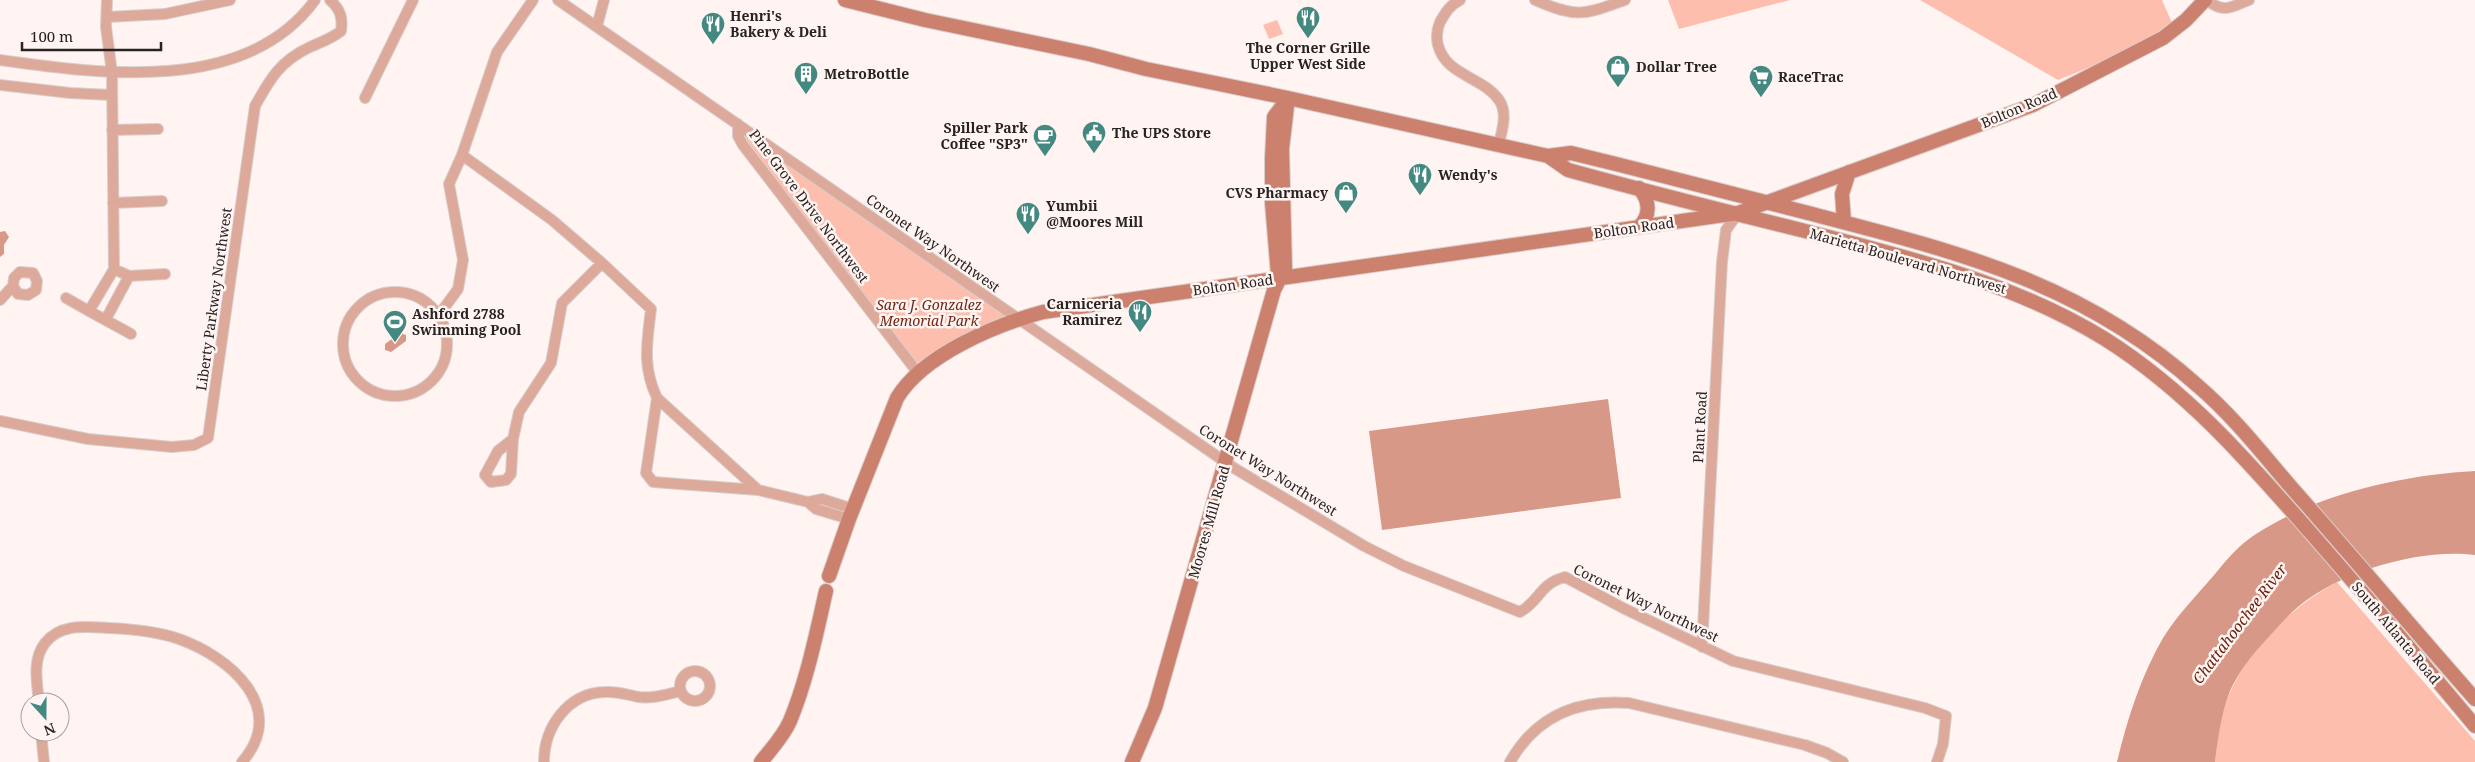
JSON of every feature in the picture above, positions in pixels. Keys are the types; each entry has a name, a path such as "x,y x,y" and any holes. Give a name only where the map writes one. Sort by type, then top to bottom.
{"main road":[{"path":"845,0 926,20 1089,54 1146,69 1288,98 1548,156 1571,153 1766,201"},
{"name":"Bolton Road","path":"829,576 851,514 897,398 905,384 918,373 963,344 1018,319 1043,312 1738,213 1766,201 2033,105 2163,38 2186,20 2206,0"},
{"name":"Moores Mill Road","path":"1132,762 1155,708 1174,647 1278,278 1285,268 1282,149 1288,98"},
{"name":"Marietta Boulevard Northwest","path":"1548,156 1568,170 1738,213 1971,276 2018,293 2104,339 2172,388 2208,420 2262,477 2317,540"},
{"path":"1844,222 1842,194 1849,172"},
{"path":"1639,188 1648,207 1646,220 1639,227"},
{"name":"Marietta Boulevard Northwest","path":"1766,201 1966,255 2016,273 2093,311 2134,336 2172,364 2221,407 2338,540"},
{"name":"South Atlanta Road","path":"2317,540 2475,726"},
{"name":"South Atlanta Road","path":"2338,540 2475,699"},
{"path":"761,762 780,739 790,722 810,661 826,591"}],"street":[{"path":"90,311 114,269 112,73 107,0"},
{"path":"107,17 165,14 230,0"},
{"path":"0,60 78,71 112,73 175,70 223,61 248,53 288,29 314,0"},
{"name":"Liberty Parkway Northwest","path":"0,421 88,439 172,447 194,445 208,438 255,106 272,74 296,55 330,40 340,31 342,21 340,10 330,0"},
{"path":"365,98 412,0"},
{"path":"439,315 458,289 463,260 449,184 462,155 497,52 533,0"},
{"name":"Coronet Way Northwest","path":"558,0 1226,462 1364,546 1404,566 1520,612 1531,605 1551,581 1565,577 1733,661 1925,708 1946,716 1943,744 1937,762"},
{"path":"596,26 604,0"},
{"path":"1460,0 1450,6 1438,27 1437,41 1441,55 1452,67 1498,99 1504,110 1499,144"},
{"path":"1535,0 1573,14 1590,13 1625,0"},
{"path":"2206,0 2216,7 2223,9 2250,0"},
{"path":"0,85 70,93 111,95"},
{"name":"Pine Grove Drive Northwest","path":"738,124 738,136 743,145 918,373"},
{"path":"112,130 158,130"},
{"path":"462,155 552,220 651,309 647,342 648,377 657,398 758,490"},
{"path":"113,203 162,201"},
{"name":"Plant Road","path":"1702,647 1722,262 1726,230 1738,213"},
{"path":"513,439 519,412 551,363 562,302 602,263"},
{"path":"114,269 129,276 165,274"},
{"path":"106,319 129,276"},
{"path":"0,300 13,286"},
{"path":"387,292 407,293 425,301 439,315 447,334 447,355 438,374 423,389 403,396 382,395 363,386 350,370 343,351 345,331 353,313 368,300 387,292"},
{"path":"66,298 131,334"},
{"path":"657,398 646,473 653,482 758,490 808,502 816,509 851,514"},
{"path":"38,692 36,671 40,653 50,638 62,630 76,627 133,629 180,640 220,661 244,681 252,693 257,705 258,731 255,742 242,762"},
{"path":"544,762 546,742 554,723 566,708 576,701 603,692 649,698 681,691"},
{"path":"1510,762 1529,736 1547,721 1565,711 1584,704 1607,701 1629,703 1805,744 1828,753 1843,762"},
{"path":"42,742 44,762"}],"green space":[{"path":"1668,0 1790,0 1679,29"},
{"path":"1920,0 2162,0 2176,32 2058,80"},
{"path":"1277,20 1283,34 1269,39 1263,25"},
{"name":"Sara J. Gonzalez Memorial Park","path":"737,131 1018,319 918,373"},
{"path":"2337,582 2475,741 2475,762 2215,762 2222,716 2229,695 2252,655 2282,621 2318,593"}],"water":[{"path":"5,231 9,237 4,245 4,254 0,257 0,232"},
{"name":"Ashford 2788 Swimming Pool","path":"400,333 406,335 406,341 391,352 385,350 385,344"},
{"path":"1608,399 1621,498 1382,530 1369,431"},
{"name":"Chattahoochee River","path":"2475,471 2475,555 2430,555 2382,565 2337,582 2299,606 2255,653 2233,684 2222,717 2215,762 2117,762 2136,698 2163,638 2188,605 2244,543 2280,520 2306,508 2361,489 2419,477"}],"place":[{"name":"The Corner Grille Upper West Side","path":"1308,39"},
{"name":"Henri's Bakery & Deli","path":"713,45"},
{"name":"Dollar Tree","path":"1618,88"},
{"name":"MetroBottle","path":"806,95"},
{"name":"RaceTrac","path":"1761,98"},
{"name":"The UPS Store","path":"1094,154"},
{"name":"Spiller Park Coffee \"SP3\"","path":"1045,157"},
{"name":"Wendy's","path":"1420,196"},
{"name":"CVS Pharmacy","path":"1346,214"},
{"name":"Yumbii @Moores Mill","path":"1028,235"},
{"name":"Carniceria Ramirez","path":"1140,333"},
{"name":"Ashford 2788 Swimming Pool","path":"395,343"}]}
